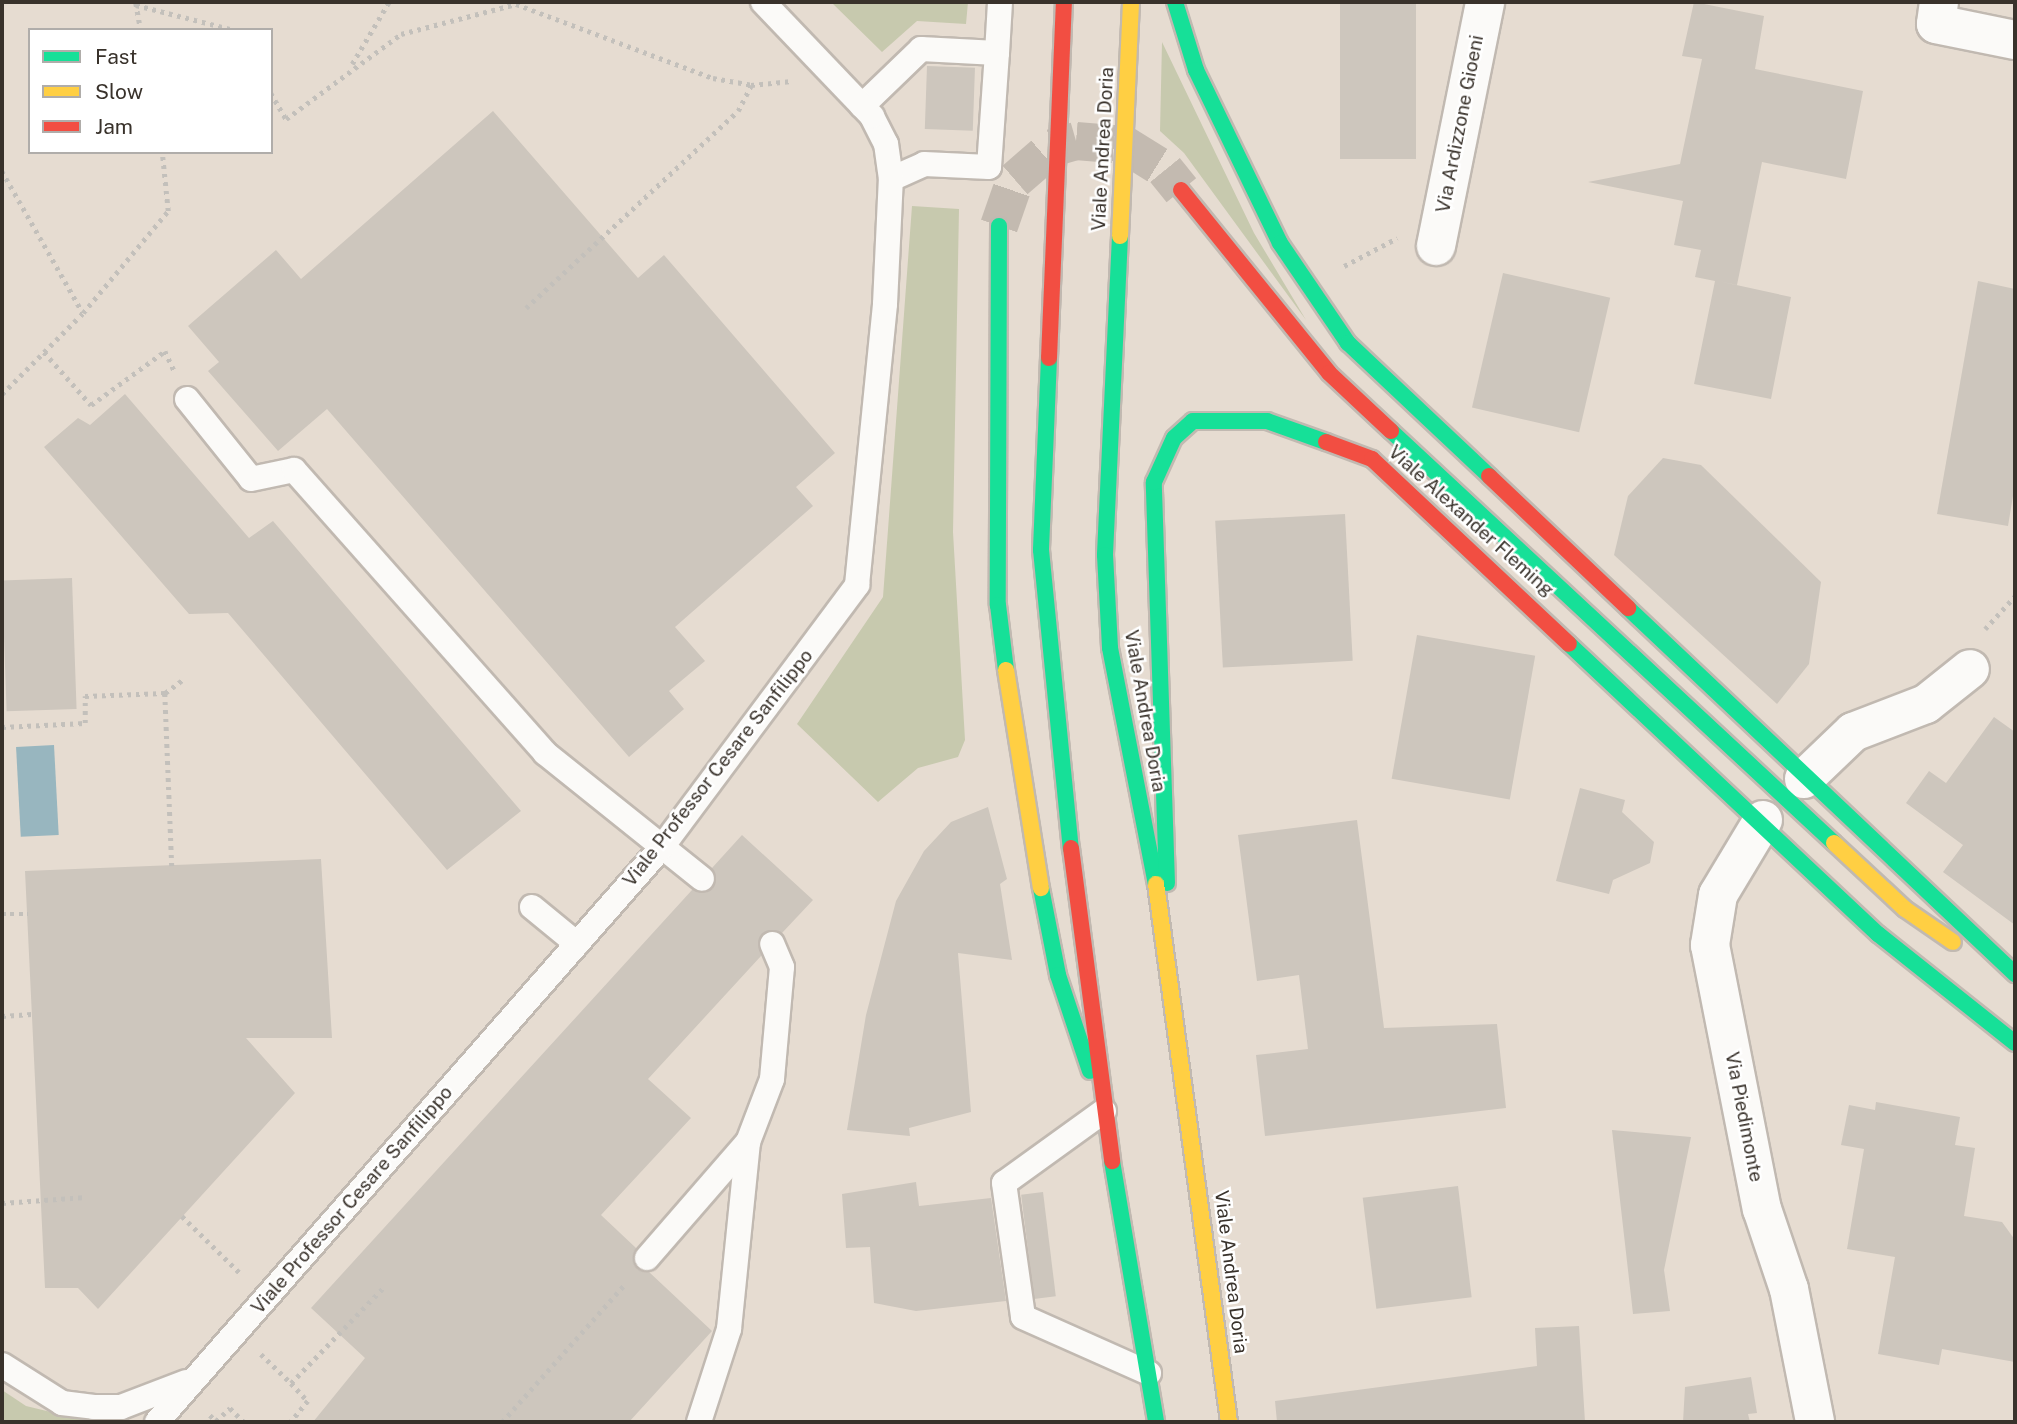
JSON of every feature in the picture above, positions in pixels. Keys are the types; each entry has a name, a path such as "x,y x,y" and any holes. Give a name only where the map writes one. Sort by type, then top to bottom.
{"main road":[{"path":"1064,2 1041,550 1049,675 1104,1111 1156,1422"},
{"name":"Viale Andrea Doria","path":"1131,2 1105,555 1110,649 1168,945 1228,1422"},
{"name":"Viale Alexander Fleming","path":"1174,2 1196,70 1280,243 1348,343 1804,779 2015,976"},
{"path":"1181,190 1329,373 1418,458 1905,909 2015,976"},
{"path":"999,226 998,606 1019,777 1058,975 1104,1111"},
{"name":"Viale Alexander Fleming","path":"1168,945 1154,482 1174,438 1194,421 1267,421 1372,460 1763,820 1916,967 2015,1043"}],"street":[{"name":"Via Ardizzone Gioeni","path":"1436,246 1485,2"},
{"path":"1937,13 2015,40"},
{"path":"1804,779 1853,732 1926,704 1970,669"},
{"name":"Via Piedimonte","path":"1763,820 1718,895 1710,945 1762,1209 1789,1289 1815,1422"}],"lane":[{"name":"Viale Professor Cesare Sanfilippo","path":"157,1422 662,847 857,585 891,179 886,144 862,106 763,2"},
{"path":"891,179 924,163 989,167 1000,2"},
{"path":"862,106 921,49 997,53"},
{"path":"187,399 251,479 293,470 545,753 702,879"},
{"path":"532,907 577,944"},
{"path":"699,1422 729,1329 748,1142 772,1079 782,967 772,944"},
{"path":"1104,1111 1004,1183 1023,1317 1149,1373"},
{"path":"647,1258 748,1142"},
{"path":"2,1365 62,1403 94,1407 147,1399 199,1375"}],"path":[{"path":"350,68 388,2"},
{"path":"141,28 136,3 227,28"},
{"path":"273,96 286,119 350,68 401,34 516,4 713,78 751,85 787,84 823,64"},
{"path":"526,308 738,111 751,85"},
{"path":"2,394 83,313 168,211 162,154"},
{"path":"2,171 83,313"},
{"path":"1338,270 1392,236"},
{"path":"44,352 91,405 165,351 187,399"},
{"path":"2,727 85,723 85,696 165,693 185,678"},
{"path":"165,693 172,866"},
{"path":"2,914 28,914"},
{"path":"2,1016 32,1014"},
{"path":"2,1203 86,1197"},
{"path":"182,1216 250,1282"},
{"path":"502,1422 647,1258"},
{"path":"290,1383 386,1285"},
{"path":"258,1352 308,1401 291,1422"},
{"path":"205,1410 216,1421 230,1408 244,1422"}],"green space":[{"path":"831,2 968,2 966,24 917,21 882,52"},
{"path":"1162,42 1254,233 1306,320 1184,153 1160,131"},
{"path":"912,206 959,209 953,532 965,740 958,757 918,768 878,802 797,724 883,597"},
{"path":"2,1390 26,1406 92,1422 2,1422"}],"water":[{"path":"54,745 59,835 21,837 16,747"}],"building":[{"path":"1340,2 1416,2 1416,159 1340,159"},
{"path":"1694,2 1764,16 1755,69 1863,91 1846,179 1762,162 1737,285 1718,281 1791,297 1771,399 1694,384 1715,281 1695,277 1701,250 1674,245 1683,201 1588,182 1680,164 1702,59 1682,56"},
{"path":"927,66 975,68 973,131 925,129"},
{"path":"493,111 638,278 664,255 835,453 796,487 813,506 675,627 705,661 669,691 684,709 629,757 327,409 278,451 208,371 219,362 188,326 276,250 301,279"},
{"path":"1503,273 1610,298 1579,432 1472,407"},
{"path":"1978,281 2015,289 2015,484 2008,526 1937,514"},
{"path":"125,394 249,538 273,521 521,811 447,870 228,613 189,614 44,447 78,418 90,425"},
{"path":"1663,458 1701,465 1821,582 1809,664 1777,704 1614,555 1628,496"},
{"path":"1345,514 1353,661 1223,668 1215,521"},
{"path":"72,578 77,709 7,711 2,580"},
{"path":"1417,635 1535,656 1510,800 1392,779"},
{"path":"1994,717 2015,732 2015,925 1943,872 1963,845 1906,803 1929,771 1946,783"},
{"path":"1580,788 1625,800 1622,812 1654,842 1650,863 1613,880 1609,894 1556,881"},
{"path":"988,807 1007,879 1000,884 1012,960 958,953 971,1112 909,1128 910,1136 847,1130 866,1015 896,901 924,851 951,822"},
{"path":"1357,820 1384,1028 1497,1024 1506,1108 1265,1136 1256,1055 1308,1049 1299,975 1257,981 1238,835"},
{"path":"742,835 813,900 782,933 761,935 761,956 648,1079 691,1118 601,1215 636,1248 637,1269 649,1272 712,1331 629,1422 313,1422 365,1358 311,1308 692,890 713,889 712,868"},
{"path":"321,859 332,1038 246,1038 295,1093 98,1309 78,1288 45,1288 25,871"},
{"path":"1876,1102 1960,1117 1955,1145 1975,1148 1964,1216 2002,1222 2015,1240 2015,1362 1942,1349 1939,1365 1878,1354 1895,1257 1847,1249 1864,1149 1841,1145 1849,1105 1875,1110"},
{"path":"1612,1130 1691,1137 1664,1270 1670,1311 1633,1314"},
{"path":"916,1182 919,1206 991,1198 1006,1301 916,1311 874,1303 870,1247 846,1248 842,1194"},
{"path":"1458,1186 1472,1297 1376,1309 1363,1198"},
{"path":"1043,1192 1056,1296 1034,1299 1021,1195"},
{"path":"1579,1326 1585,1422 1277,1422 1275,1401 1537,1366 1535,1328"},
{"path":"1751,1377 1757,1413 1748,1414 1750,1422 1683,1422 1685,1387"}],"tunnel":[{"path":"999,226 1015,180 1052,148 1076,141 1125,145 1165,170 1181,190"}],"traffic: fast":[{"path":"1175,2 1196,70 1280,243 1348,343 1489,476"},
{"path":"999,226 998,605 1006,670"},
{"path":"1120,236 1105,555 1110,648 1156,884"},
{"path":"1049,358 1041,550 1071,848"},
{"path":"1167,883 1154,482 1174,438 1193,421 1267,421 1326,442"},
{"path":"1391,431 1834,843"},
{"path":"1628,608 2015,974"},
{"path":"1569,644 1878,934 2015,1043"},
{"path":"1041,888 1058,975 1090,1071"},
{"path":"1112,1161 1156,1422"}],"traffic: slow":[{"path":"1120,236 1131,2"},
{"path":"1006,670 1041,888"},
{"path":"1834,843 1905,909 1953,942"},
{"path":"1156,884 1229,1422"}],"traffic: jam":[{"path":"1049,358 1064,2"},
{"path":"1181,190 1329,373 1391,431"},
{"path":"1326,442 1372,459 1569,644"},
{"path":"1489,476 1628,608"},
{"path":"1071,848 1112,1161"}]}
